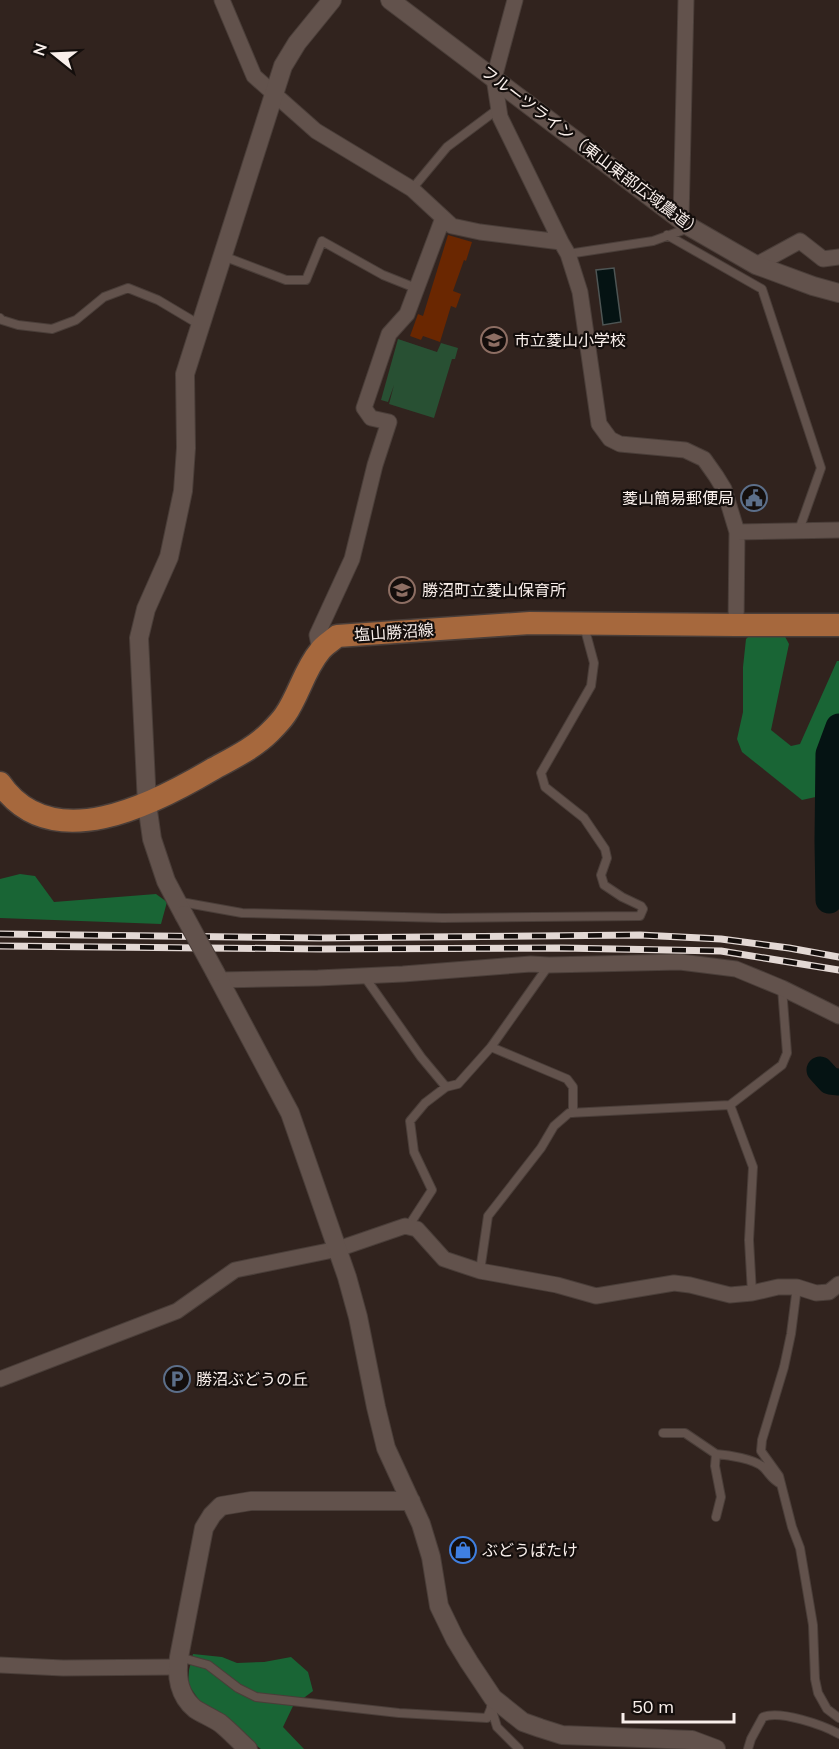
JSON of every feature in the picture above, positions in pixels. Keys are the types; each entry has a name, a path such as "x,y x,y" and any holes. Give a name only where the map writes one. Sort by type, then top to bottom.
{"main road":[{"name":"塩山勝沼線","path":"320,650 337,636 530,622 839,625"},
{"path":"0,783 21,806 49,818 63,820 93,820 147,804 199,778 250,748 269,733 285,715 320,650"}],"street":[{"path":"222,0 254,76 316,131 412,189 452,226 565,248"},
{"path":"332,0 297,44 283,66 185,374 186,447 181,502 169,557 146,609 139,638 147,804 153,839 165,881 290,1113 338,1249 358,1317 386,1448 421,1524 431,1557 440,1606 455,1639 492,1703 523,1722 562,1735 692,1740 716,1749"},
{"name":"フルーツライン（東山東部広域農道）","path":"390,0 685,224 756,265 839,293"},
{"path":"515,0 494,78 498,109 565,248 580,292 599,424 610,439 620,444 685,450 704,459 724,489 737,531 736,625"},
{"path":"685,224 686,0"},
{"path":"320,650 317,635 352,559 375,465 389,422 371,418 364,408 389,333 407,314 442,219"},
{"path":"756,265 800,242 823,259 839,257"},
{"path":"737,531 839,530"},
{"path":"217,976 364,976 531,964 680,962 736,969 782,988 839,1017"},
{"path":"0,1379 177,1311 235,1270 338,1249 392,1230 408,1227 417,1229 444,1259 480,1271 557,1285 596,1296 674,1284 690,1285 729,1295 778,1287 797,1287 816,1293 829,1292 839,1284"},
{"path":"248,1749 219,1723 195,1709 186,1700 180,1688 178,1662 204,1528 212,1515 221,1506 251,1501 411,1501"},
{"path":"0,1665 63,1668 178,1662"}],"lane":[{"path":"412,189 447,147 498,109"},
{"path":"565,248 643,243 667,236 685,224"},
{"path":"667,236 762,289 821,468 799,530"},
{"path":"223,256 286,280 306,280 322,241 383,275 418,289"},
{"path":"0,318 18,325 52,330 76,320 104,297 128,288 158,300 200,324"},
{"path":"180,908 242,913 442,918 640,916 643,909 641,906 604,885 601,875 607,858 605,849 584,818 545,787 542,773 591,686 594,663 583,624"},
{"path":"408,1227 432,1190 414,1152 410,1120 425,1103 446,1087 458,1084 491,1047 549,965"},
{"path":"364,976 421,1057 446,1087"},
{"path":"480,1271 488,1216 541,1148 554,1126 569,1113 730,1105 782,1065 787,1053 782,988"},
{"path":"491,1047 567,1079 573,1087 573,1113"},
{"path":"730,1105 753,1167 749,1240 752,1293"},
{"path":"797,1287 791,1334 761,1451 779,1476 792,1527 800,1548 813,1624 815,1679 818,1693 827,1709 839,1718"},
{"path":"663,1433 685,1433 716,1454 730,1455 759,1464 771,1478 781,1484"},
{"path":"716,1454 715,1466 721,1497 716,1517"},
{"path":"178,1662 208,1665 238,1688 256,1696 399,1713 487,1718 492,1703"},
{"path":"492,1703 497,1727 519,1749"},
{"path":"748,1749 763,1717 769,1714 797,1719 828,1728 839,1734"}],"green space":[{"path":"398,339 437,352 441,343 458,348 455,359 452,359 434,418 389,404 394,385 388,402 381,400"},
{"path":"782,631 789,644 771,730 791,746 800,744 837,661 839,661 839,746 824,774 820,796 802,800 742,752 737,739 743,712 743,667 746,639 753,632"},
{"path":"20,874 35,876 54,902 156,894 167,902 161,924 0,918 0,879"},
{"path":"193,1654 222,1657 237,1663 264,1662 291,1657 308,1672 313,1691 293,1706 283,1727 304,1749 261,1749 201,1703 188,1684"}],"shaded area":[{"path":"614,268 621,322 603,325 596,270"}],"building":[{"path":"448,235 472,242 453,291 461,294 456,308 451,306 440,342 423,336 421,340 410,336 418,314 423,316"}],"waterway":[{"path":"829,900 829,754 839,727"},
{"path":"820,1070 830,1081 839,1082"}],"railway":[{"path":"0,934 319,938 640,935 721,939 839,957"},
{"path":"0,946 321,949 562,948 721,951 839,970"}],"place":[{"name":"市立菱山小学校","path":"494,340"},
{"name":"菱山簡易郵便局","path":"754,498"},
{"name":"勝沼町立菱山保育所","path":"402,590"},
{"name":"勝沼ぶどうの丘","path":"177,1379"},
{"name":"ぶどうばたけ","path":"463,1550"}]}
